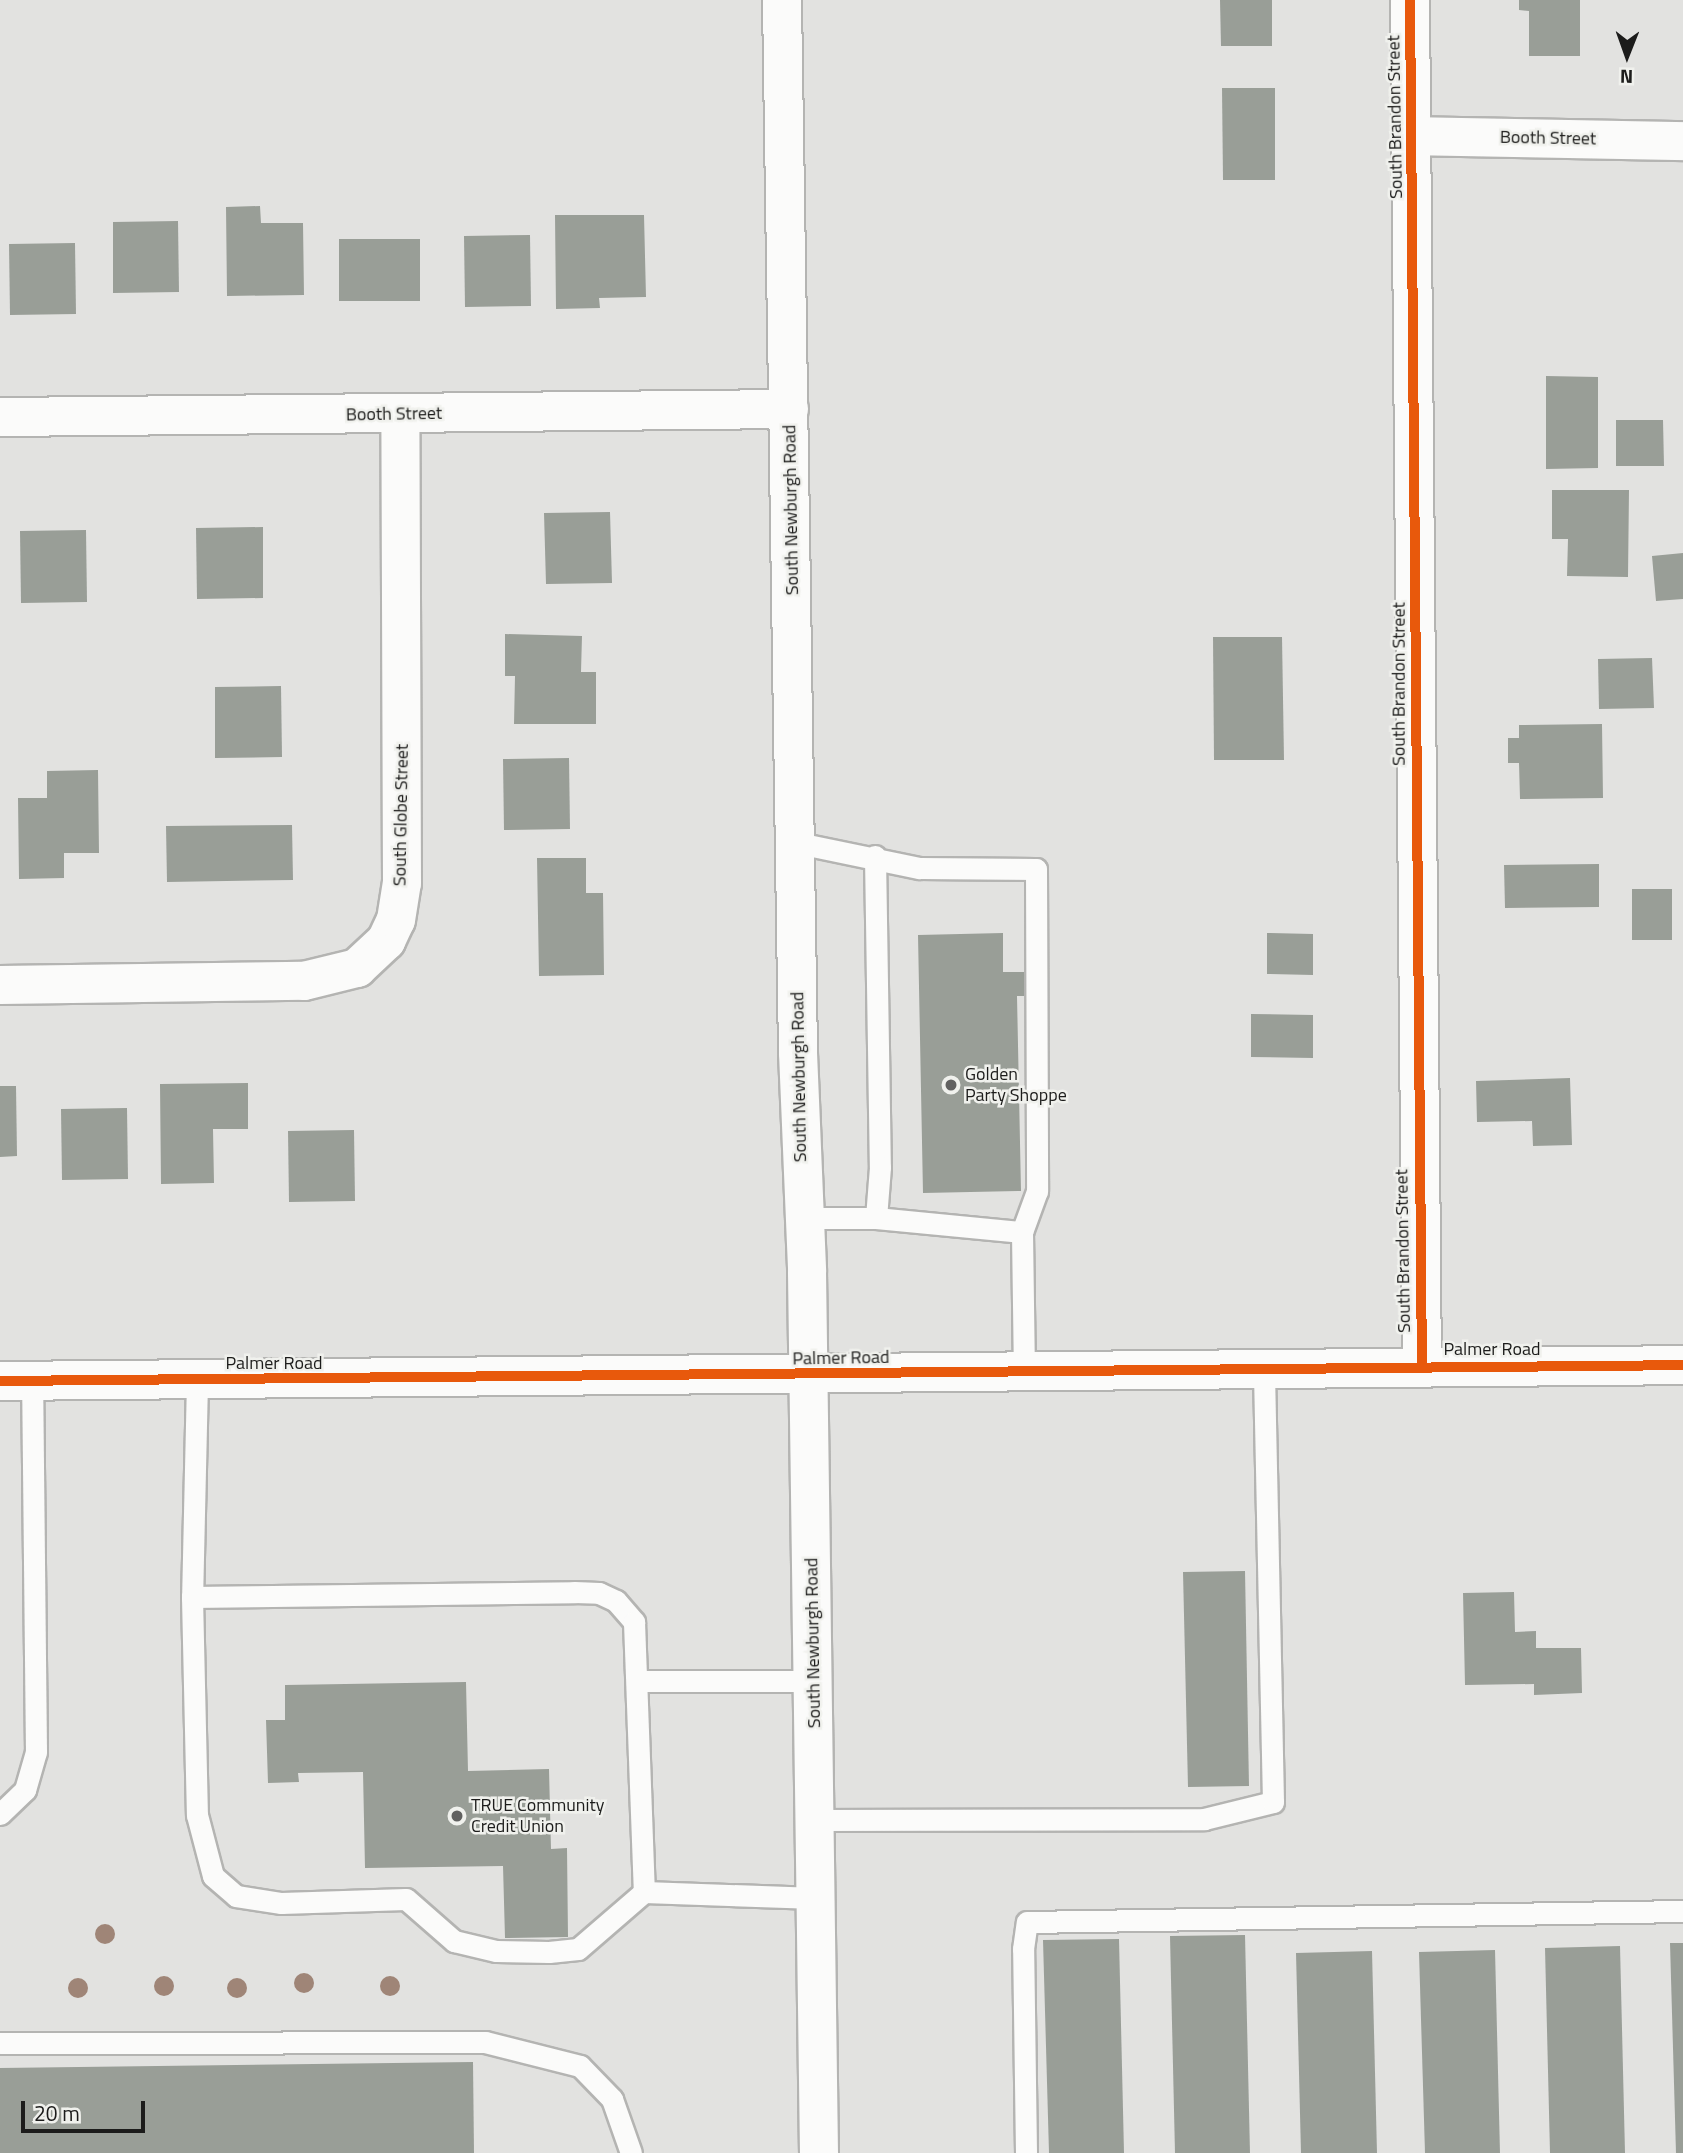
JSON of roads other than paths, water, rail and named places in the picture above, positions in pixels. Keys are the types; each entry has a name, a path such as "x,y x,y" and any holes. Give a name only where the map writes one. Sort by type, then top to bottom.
{"street":[{"name":"South Newburgh Road","path":"782,0 798,843 802,1218 809,1377 819,2153"},
{"name":"South Brandon Street","path":"1410,0 1422,1367"},
{"name":"Booth Street","path":"1413,136 1683,141"},
{"name":"Booth Street","path":"0,417 789,409"},
{"name":"South Globe Street","path":"0,985 304,981 357,968 386,941 396,920 402,883 400,414"},
{"name":"Palmer Road","path":"16,1381 809,1377 1683,1365"}],"lane":[{"path":"798,843 875,856 919,868 1036,869 1037,1191 1022,1232 1024,1373"},
{"path":"875,856 880,1167 876,1218"},
{"path":"802,1218 876,1218 1022,1232"},
{"path":"815,1819 1203,1819 1273,1802 1264,1369"},
{"path":"0,1814 25,1790 36,1752 16,1381"},
{"path":"197,1381 192,1597 197,1815 213,1876 236,1896 281,1903 406,1899 454,1941 496,1951 550,1952 578,1950 644,1892 816,1898"},
{"path":"192,1597 599,1593 616,1601 634,1622 644,1892"},
{"path":"638,1681 813,1681"},
{"path":"1026,2153 1023,1949 1027,1922 1683,1911"},
{"path":"0,2043 485,2042 580,2066 611,2098 631,2153"}],"place":[{"name":"Golden Party Shoppe","path":"951,1085"},
{"name":"TRUE Community Credit Union","path":"457,1816"}]}
